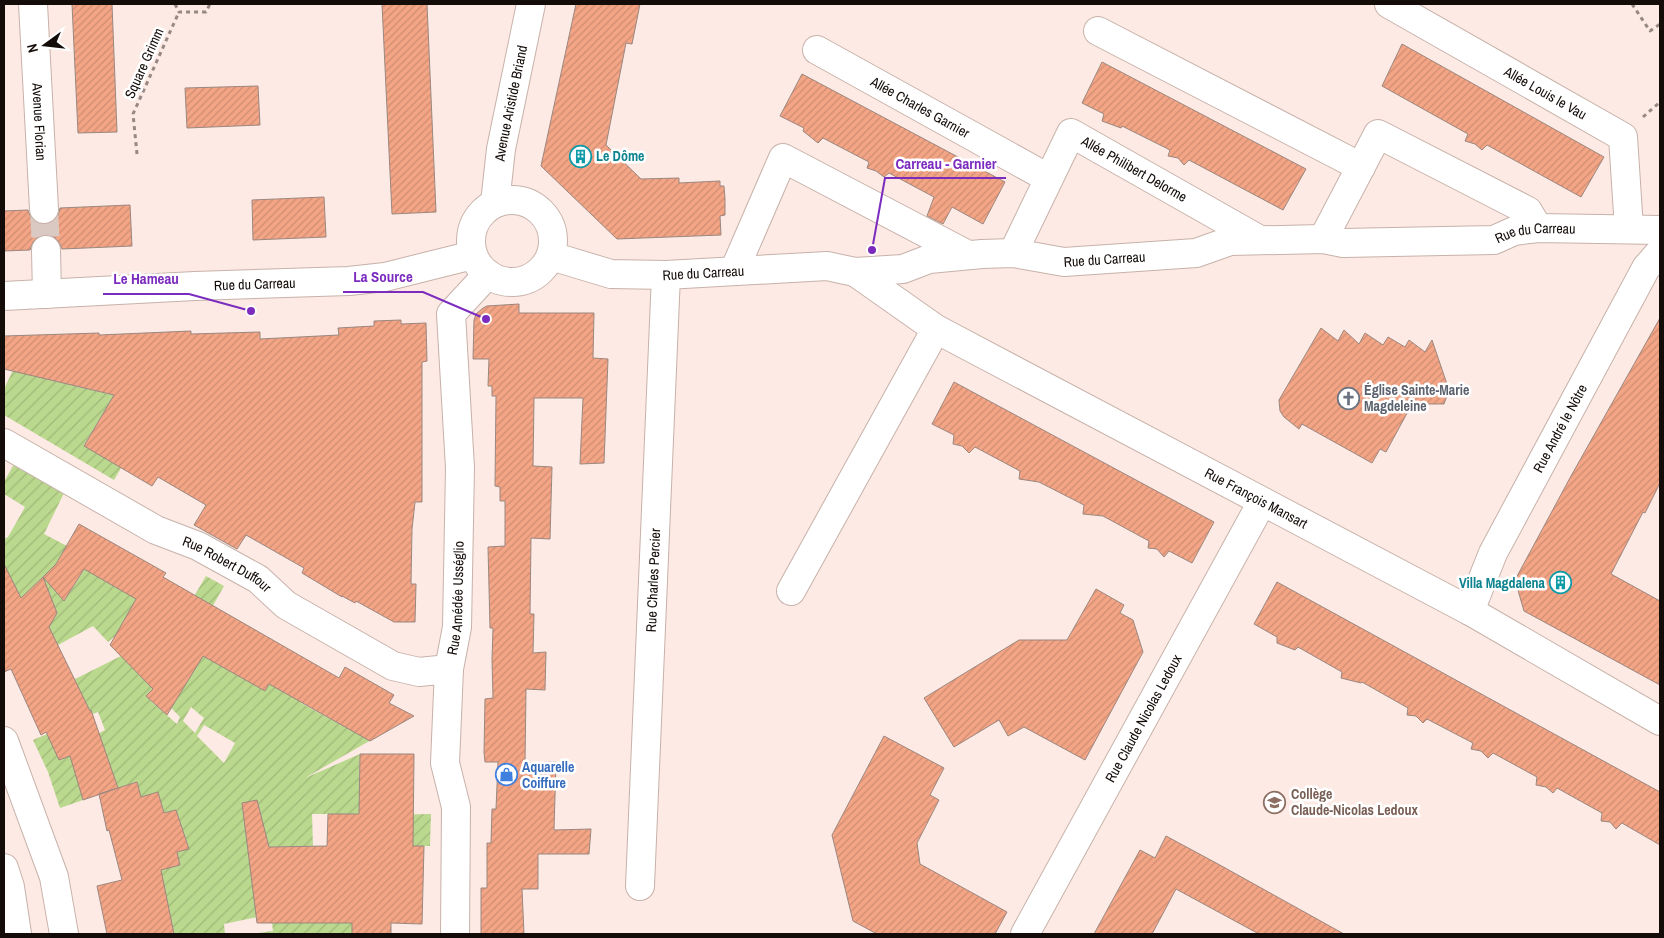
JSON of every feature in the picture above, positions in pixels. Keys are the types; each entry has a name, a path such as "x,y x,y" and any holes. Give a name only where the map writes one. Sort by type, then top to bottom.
{"street":[{"name":"Avenue Florian","path":"33,4 44,209"},
{"name":"Avenue Aristide Briand","path":"494,203 501,149 531,4"},
{"name":"Allée Louis le Vau","path":"1388,4 1623,137 1629,229"},
{"path":"1098,31 1361,167"},
{"name":"Allée Charles Garnier","path":"818,50 1048,178"},
{"name":"Allée Philibert Delorme","path":"1013,253 1070,133 1262,241"},
{"path":"1323,239 1378,134 1528,211 1538,228"},
{"path":"734,270 783,158 966,254"},
{"path":"518,200 530,204 548,220 552,231 553,244 551,256 545,267 535,276 524,281 511,283 499,280 480,265 470,243 476,220 484,210 494,203 518,200"},
{"name":"Rue du Carreau","path":"551,256 611,274 666,275 827,266 855,272 903,270 929,259 966,254 1013,253 1064,262 1196,254 1230,241 1323,239 1343,243 1494,240 1514,231 1538,228 1660,230"},
{"path":"46,250 47,294"},
{"name":"Rue André le Nôtre","path":"1470,610 1493,553 1646,268 1660,252"},
{"name":"Rue du Carreau","path":"4,296 195,286 349,281 480,265"},
{"name":"Rue Amédée Usséglio","path":"455,934 456,807 445,763 449,669 457,627 460,468 451,314 480,265"},
{"name":"Rue François Mansart","path":"855,272 936,329 1470,610 1660,721"},
{"name":"Rue Charles Percier","path":"640,886 666,275"},
{"path":"791,591 936,329"},
{"name":"Rue Robert Duffour","path":"4,442 156,530 198,546 258,579 286,604 393,666 419,672 449,669"},
{"name":"Rue Claude Nicolas Ledoux","path":"1024,934 1262,502"},
{"path":"4,741 54,877 64,934"},
{"path":"6,883 17,934"}],"path":[{"path":"175,4 179,12 206,12 210,4"},
{"path":"1632,4 1650,31 1660,24"},
{"name":"Square Grimm","path":"137,154 133,114 179,12"}],"green space":[{"path":"14,368 46,379 113,395 113,376 125,425 104,412 84,445 121,468 114,480 4,415 4,386"},
{"path":"14,464 64,493 44,534 67,546 56,564 44,576 65,600 85,568 137,598 202,655 265,691 271,680 303,699 301,703 332,720 378,736 305,778 360,754 359,782 367,814 312,814 313,846 266,847 264,828 246,833 262,916 224,924 225,934 168,934 174,933 160,870 180,865 177,852 189,848 176,810 164,813 158,792 141,797 136,782 118,788 113,775 79,786 83,800 60,808 48,772 33,740 47,734 60,760 105,730 98,712 93,714 91,710 86,712 43,695 121,656 123,646 114,637 108,642 93,626 58,645 38,614 4,631 4,539 8,537 25,507 4,494 4,482","holes":["153,689 180,717 177,724 146,696","191,707 204,718 195,733 183,721","204,725 235,743 224,763 197,736"]},
{"path":"206,576 224,586 203,623 176,627"},
{"path":"431,814 430,846 378,846 378,815"},
{"path":"272,923 352,923 352,934 250,934 273,931"}],"building":[{"path":"72,4 112,4 117,132 78,133"},
{"path":"382,4 427,4 436,212 392,214"},
{"name":"Le Dôme","path":"576,4 640,4 632,44 626,43 606,145 641,179 679,178 679,183 720,181 720,186 724,186 725,199 725,215 720,216 721,235 617,239 541,166"},
{"path":"1402,44 1604,157 1581,197 1487,145 1482,150 1475,144 1465,141 1468,134 1382,86"},
{"path":"1102,62 1306,169 1283,210 1189,160 1184,165 1178,158 1168,156 1170,150 1122,126 1121,128 1102,121 1104,114 1082,103"},
{"path":"802,74 1005,182 983,224 952,207 943,224 927,216 934,197 889,173 884,177 876,171 867,168 869,162 823,138 818,143 803,131 804,128 780,116"},
{"path":"258,86 260,125 187,128 185,88"},
{"path":"324,197 326,237 253,240 252,200"},
{"path":"130,205 132,246 62,249 54,237 45,234 33,242 30,250 4,251 4,211 28,210 31,218 37,223 44,225 53,222 58,216 60,208"},
{"path":"519,304 519,313 594,313 593,358 608,359 604,463 580,464 583,398 534,398 533,466 552,467 550,539 531,538 530,614 534,614 533,653 546,652 545,690 526,689 525,763 556,762 554,830 591,829 589,854 538,854 538,889 522,889 524,934 481,934 481,888 487,888 487,843 491,843 492,809 496,809 498,762 485,762 484,752 485,699 493,698 493,628 490,628 488,547 505,546 505,501 500,501 500,487 495,486 496,396 492,396 492,386 488,386 489,359 473,359 474,320 476,314 487,306"},
{"path":"1660,318 1660,483 1611,574 1660,601 1660,685 1524,611 1515,580"},
{"path":"401,320 401,324 426,323 427,361 422,362 422,502 415,502 412,529 411,584 416,584 415,622 394,622 356,601 355,603 342,597 302,573 304,568 246,535 237,549 194,525 206,505 158,477 152,486 84,446 114,395 4,369 4,336 99,333 99,335 191,331 191,334 260,332 260,339 339,335 338,328 374,326 374,321"},
{"name":"Église Sainte-Marie Magdeleine","path":"1321,328 1338,341 1344,330 1359,344 1365,333 1383,345 1388,337 1405,347 1409,340 1425,352 1432,340 1449,390 1444,404 1412,404 1386,452 1380,449 1372,463 1302,424 1299,429 1284,417 1280,411 1279,400"},
{"path":"954,382 1214,522 1192,563 1169,551 1164,557 1157,549 1148,548 1149,541 1103,516 1083,514 1084,505 1039,482 1019,479 1020,471 975,447 969,453 962,446 953,444 954,435 932,424"},
{"path":"79,524 166,573 163,577 339,678 345,667 394,695 389,703 414,716 370,741 269,684 265,691 203,656 167,715 146,696 153,689 110,645 136,599 84,569 64,601 43,577 56,564"},
{"path":"4,564 21,598 43,577 57,613 49,627 91,710 118,788 83,800 70,756 59,760 46,732 41,735 11,669 4,672"},
{"path":"1277,582 1660,792 1660,845 1622,823 1616,829 1610,822 1601,821 1602,813 1557,788 1553,793 1546,787 1536,785 1537,777 1493,753 1488,758 1481,751 1471,749 1473,743 1427,719 1423,723 1416,716 1407,715 1408,708 1362,682 1341,678 1342,672 1298,647 1295,650 1277,643 1277,637 1254,624"},
{"path":"1096,589 1124,605 1120,613 1133,620 1143,652 1085,760 1024,727 1008,736 999,720 954,747 924,698 1019,640 1067,640"},
{"path":"884,736 944,768 930,795 939,800 917,843 920,864 1007,912 995,934 877,934 853,921 832,835"},
{"path":"360,754 414,754 413,846 424,846 422,924 391,923 391,934 352,934 352,923 257,923 242,803 257,800 269,847 327,846 328,814 359,814"},
{"path":"137,782 141,797 158,792 164,813 176,810 189,849 177,852 180,865 161,870 174,934 107,934 97,886 122,880 109,830 107,831 99,794"},
{"path":"1166,836 1344,934 1259,934 1176,889 1152,934 1094,934 1140,850 1155,858"}],"tunnel":[{"path":"44,209 46,250"}],"place":[{"name":"Le Dôme","path":"580,156"},
{"name":"Carreau - Garnier","path":"872,250"},
{"name":"Le Hameau","path":"251,311"},
{"name":"La Source","path":"486,319"},
{"name":"Église Sainte-Marie Magdeleine","path":"1348,398"},
{"name":"Villa Magdalena","path":"1561,583"},
{"name":"Aquarelle Coiffure","path":"506,775"},
{"name":"Collège Claude-Nicolas Ledoux","path":"1275,802"}]}
